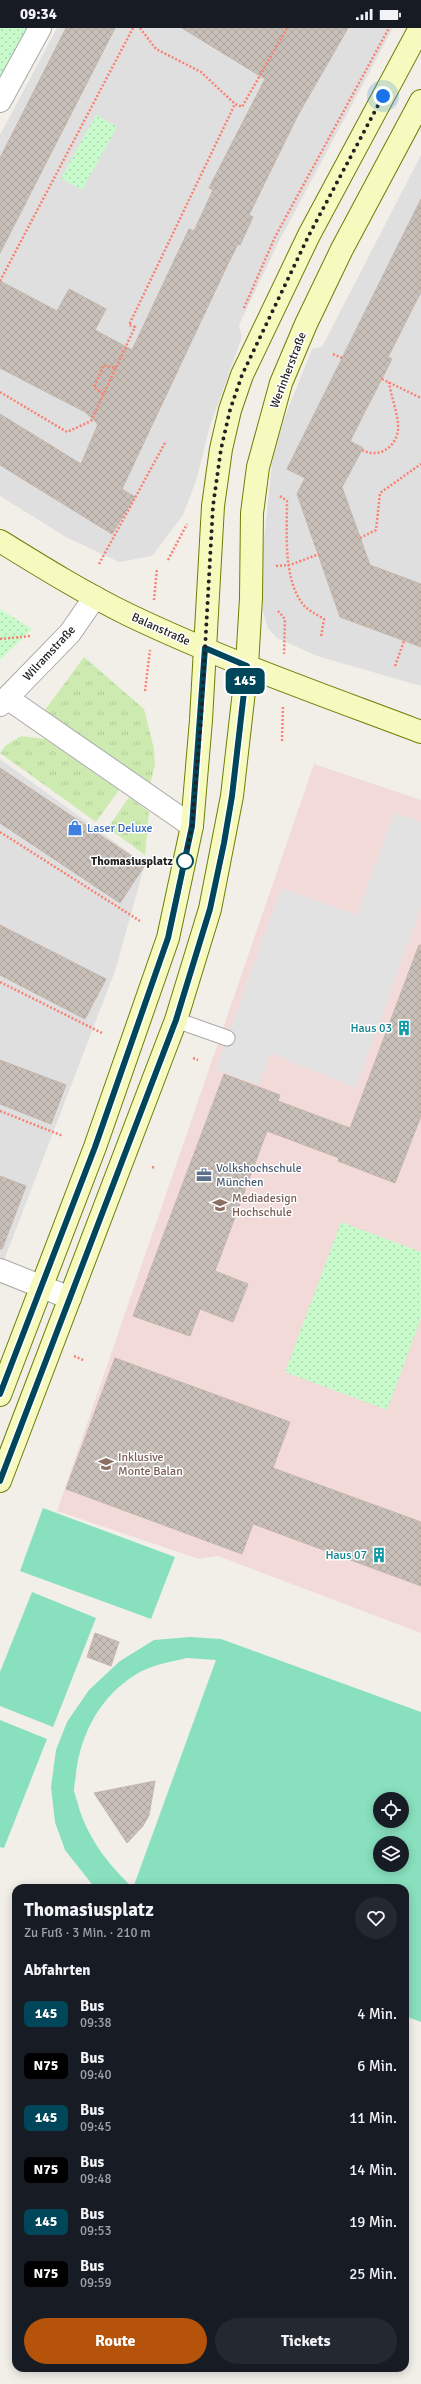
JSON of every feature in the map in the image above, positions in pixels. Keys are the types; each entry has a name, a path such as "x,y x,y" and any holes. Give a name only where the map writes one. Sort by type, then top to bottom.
{"main road":[{"path":"0,1395 95,1147 168,938 192,826 205,648 213,506 221,449 230,410 245,370 309,235 418,37"},
{"name":"Werinherstraße","path":"0,1481 176,1020 210,909 232,796 247,666 251,598 252,513 258,467 281,383 306,324 342,249 421,101"},
{"name":"Balanstraße","path":"0,540 95,598 152,626 247,666 421,732"}],"street":[{"path":"0,101 40,28"},
{"name":"Wilramstraße","path":"4,701 70,634 95,598"},
{"path":"4,701 192,826"},
{"path":"0,1270 70,1298"}],"lane":[{"path":"176,1020 227,1038"}],"path":[{"path":"0,281 133,28"},
{"path":"140,28 156,49 200,72 235,104 242,107 287,28"},
{"path":"0,392 67,432 91,421 135,327 129,324 235,104"},
{"path":"333,354 342,358"},
{"path":"103,394 94,387 98,375 104,364 115,368"},
{"path":"382,379 421,398"},
{"path":"362,450 370,455 380,454 393,443 399,426 389,382"},
{"path":"99,564 166,441"},
{"path":"360,538 376,530 380,493 421,464"},
{"path":"277,494 287,501"},
{"path":"283,504 287,501"},
{"path":"287,501 291,584 302,603 309,610 324,619 321,637"},
{"path":"269,567 290,566 319,554"},
{"path":"278,610 286,619"},
{"path":"395,666 404,641"},
{"path":"0,832 140,921"},
{"path":"0,982 102,1033"},
{"path":"193,1058 198,1060"},
{"path":"0,1111 63,1136"},
{"path":"152,1167 156,1168"}],"shaded area":[{"path":"57,28 393,28 278,243 239,325 242,337 210,426 197,478 183,515 152,556 119,562 66,537 0,496 0,135"},
{"path":"421,155 421,686 317,656 277,638 268,628 263,612 262,560 272,463 284,419 312,349 322,347"},
{"path":"0,759 145,864 115,971 0,1271"},
{"path":"314,764 421,800 421,1633 218,1556 199,1559 57,1511"},
{"path":"394,812 421,822 421,907 356,1088 270,1053 259,1085 216,1070 281,888 357,915"}],"green space":[{"path":"0,28 29,28 0,82"},
{"path":"96,115 117,127 82,190 61,178"},
{"path":"0,609 32,629 0,660"},
{"path":"84,657 144,709 154,749 155,764 150,785 45,710"},
{"path":"21,736 45,739 119,790 96,822 0,753 5,746"},
{"path":"129,797 149,812 145,855 108,828"},
{"path":"341,1222 421,1252 421,1318 387,1410 285,1372"},
{"path":"43,1508 175,1557 151,1619 20,1571"},
{"path":"32,1592 96,1618 53,1727 0,1706 0,1672"},
{"path":"190,1637 221,1639 421,1712 421,2022 409,2018 409,1884 134,1884 216,1660 187,1658 160,1664 147,1669 135,1675 123,1684 102,1705 94,1717 82,1744 76,1773 74,1793 83,1820 94,1841 108,1861 129,1884 92,1884 65,1850 55,1822 51,1787 56,1750 67,1722 89,1690 120,1661 154,1640"},
{"path":"0,1720 47,1739 4,1848 0,1847"}],"building":[{"path":"66,28 115,28 0,253 0,158"},
{"path":"182,28 348,28 298,115 249,215 253,217 240,245 238,244 226,268 122,489 135,497 112,534 0,465 0,414 81,464 98,424 85,412 0,368 0,281 57,311 69,289 106,309 95,330 132,350 189,229 194,231 213,190 209,188 265,79"},
{"path":"421,199 421,292 388,357 392,359 350,441 363,448 342,487 370,565 421,584 421,647 340,617 297,494 305,478 287,469"},
{"path":"0,768 145,865 120,903 0,823"},
{"path":"0,925 106,979 85,1019 0,975"},
{"path":"419,945 421,945 421,1116 395,1183 338,1161 339,1158 267,1131 215,1271 248,1284 233,1322 200,1309 190,1336 133,1316 224,1074 280,1095 278,1101 350,1128"},
{"path":"0,1060 66,1085 51,1124 0,1104"},
{"path":"0,1176 26,1186 2,1249 0,1249"},
{"path":"115,1358 290,1422 273,1468 421,1522 421,1586 253,1524 242,1554 66,1489"},
{"path":"95,1633 119,1642 111,1666 87,1657"},
{"path":"155,1781 149,1815 143,1826 127,1843 94,1793"}],"bus line":[{"name":"145","path":"0,1394 95,1147 131,1048 168,938 184,870 192,826 201,720 205,648 247,666 232,796 210,909 176,1020 0,1481"}],"place":[{"name":"Laser Deluxe","path":"75,828"},
{"name":"Thomasiusplatz","path":"185,861"},
{"name":"Haus 03","path":"404,1028"},
{"name":"Volkshochschule München","path":"204,1175"},
{"name":"Mediadesign Hochschule","path":"220,1205"},
{"name":"Inklusive Monte Balan","path":"106,1464"},
{"name":"Haus 07","path":"379,1555"}],"route":[{"path":"185,861 192,826 201,720 213,506 221,449 230,410 242,375 309,235 383,96"}]}
